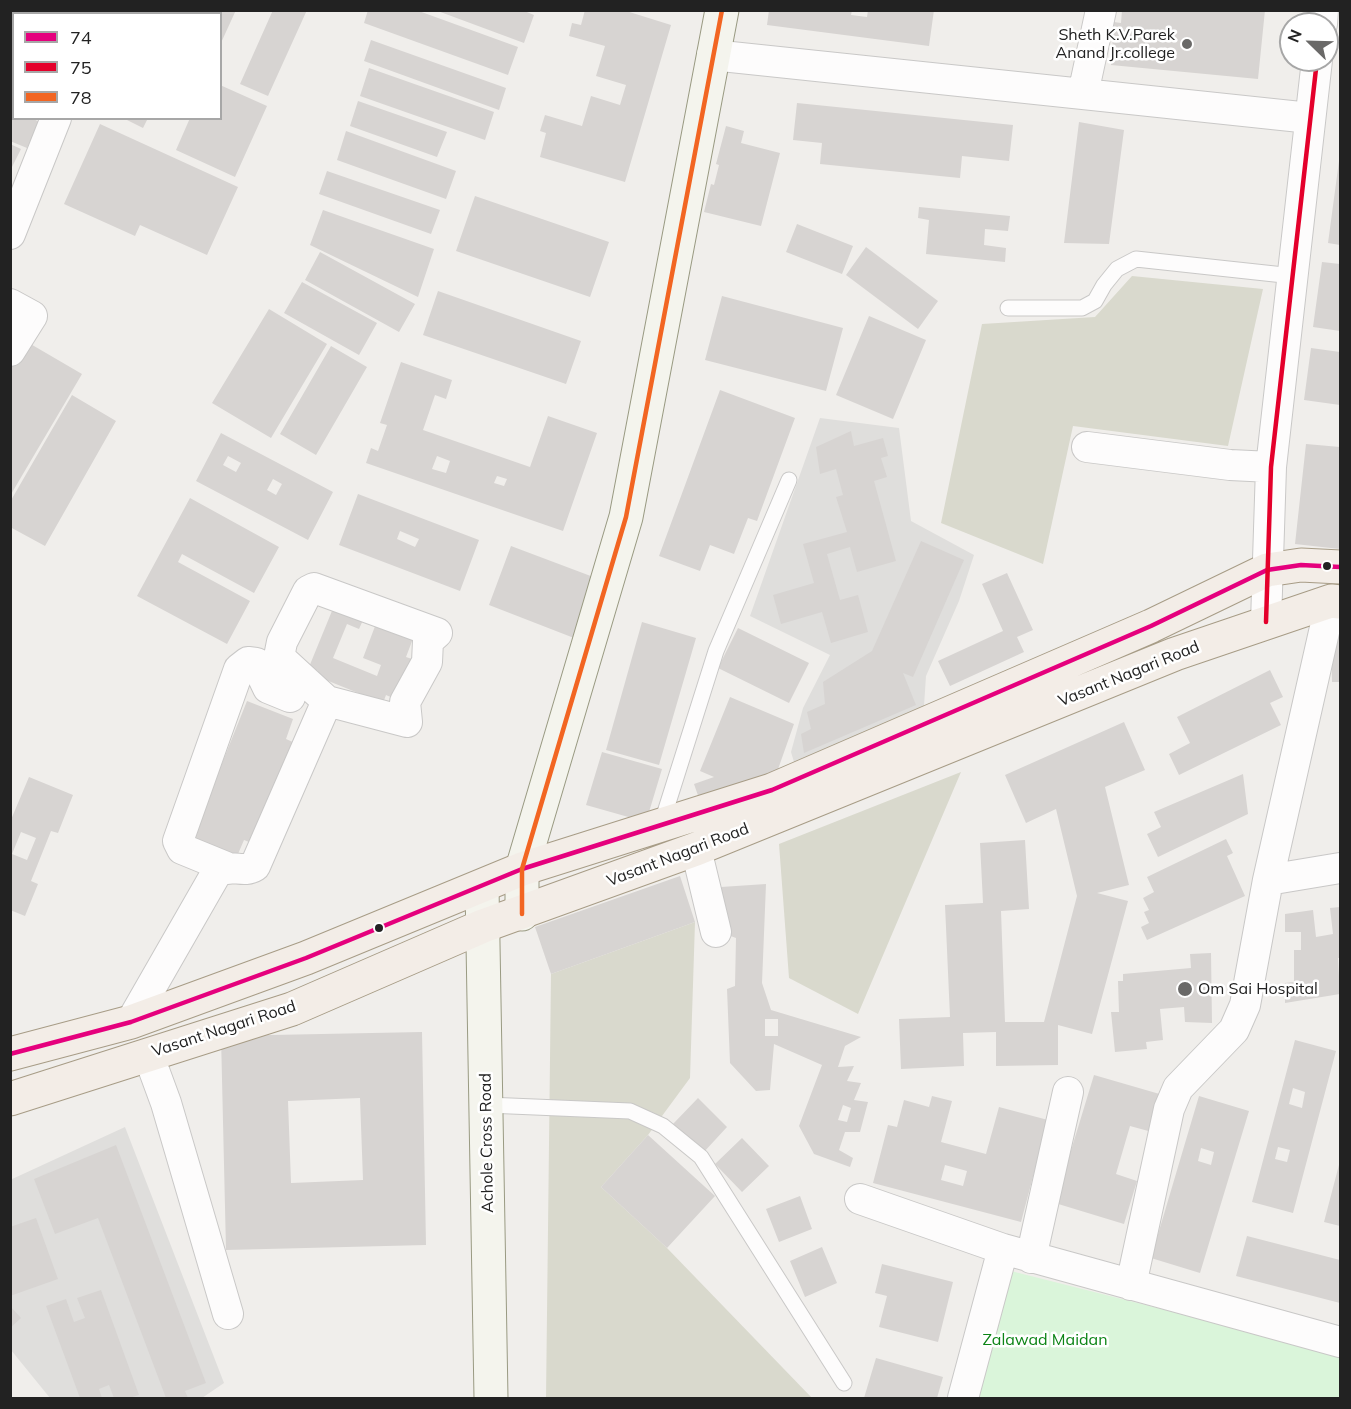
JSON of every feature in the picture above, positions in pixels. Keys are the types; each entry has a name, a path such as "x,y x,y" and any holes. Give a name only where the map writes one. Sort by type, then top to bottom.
{"main road":[{"name":"Vasant Nagari Road","path":"10,1054 131,1022 306,958 522,869 772,790 1151,626 1267,570 1301,565 1341,567"},
{"name":"Vasant Nagari Road","path":"10,1099 148,1053 292,1009 483,927 696,849 1175,654 1266,622 1336,602"}],"street":[{"path":"522,914 522,869 626,517 722,10"},
{"path":"1083,94 1101,10"},
{"path":"712,55 1310,118"},
{"path":"1266,622 1271,467 1316,72"},
{"path":"10,234 55,120"},
{"path":"10,304 32,316 10,351"},
{"path":"1087,447 1230,465 1271,467"},
{"path":"318,589 437,633 428,641 427,662 405,702 407,723 327,701 279,657 282,642 308,591 318,589"},
{"path":"1131,1285 1169,1109 1178,1088 1234,1030 1245,1005 1269,880 1336,602"},
{"path":"290,697 268,688 256,663 248,662 239,669 178,841 182,849 226,867 247,870 255,866 327,701"},
{"path":"696,849 716,932"},
{"path":"131,1022 217,872 226,867"},
{"path":"1269,880 1341,868"},
{"name":"Achole Cross Road","path":"482,887 490,1398"},
{"path":"148,1053 166,1103 228,1314"},
{"path":"1031,1258 1068,1092"},
{"path":"860,1199 1031,1258 1341,1342"},
{"path":"963,1398 1003,1249"}],"lane":[{"path":"1008,308 1082,308 1095,301 1117,269 1136,259 1293,276"},
{"path":"657,864 661,825 716,651 789,480"},
{"path":"487,1105 630,1111 663,1126 684,1142 701,1157 844,1383"}],"shaded area":[{"path":"1132,276 1263,289 1228,446 1073,426 1043,564 941,523 982,324 1095,317"},
{"path":"820,418 899,428 911,521 974,555 959,601 926,676 924,706 797,772 791,752 803,708 830,655 750,616"},
{"path":"961,772 858,1014 789,978 779,844"},
{"path":"695,922 690,1078 648,1135 601,1187 667,1248 812,1398 546,1398 551,974"},
{"path":"125,1127 224,1383 202,1398 50,1398 11,1350 10,1180"}],"green space":[{"name":"Zalawad Maidan","path":"1003,1269 1340,1354 1340,1398 970,1398"}],"building":[{"path":"97,10 131,10 130,12 100,12"},
{"path":"138,10 177,10 176,12 138,12"},
{"path":"190,10 236,10 222,41 222,12 190,12"},
{"path":"273,10 307,10 268,96 240,84"},
{"path":"368,10 416,10 518,47 508,75 364,23"},
{"path":"435,10 522,10 534,15 524,43"},
{"path":"585,10 623,10 671,25 625,182 540,157 546,133 540,131 545,115 582,126 591,96 620,105 626,85 596,76 605,46 569,36 572,23 581,25"},
{"path":"769,10 852,10 851,15 867,17 868,10 934,10 929,46 767,25"},
{"name":"Sheth K.V.Parek Anand Jr.college","path":"1122,10 1265,10 1258,79 1111,65 1114,22 1121,23"},
{"path":"10,33 12,34 12,71 10,70"},
{"path":"371,40 506,88 499,110 364,61"},
{"path":"369,68 494,112 485,140 360,96"},
{"path":"10,75 12,76 12,108 10,107"},
{"path":"222,86 267,106 235,177 176,150 189,120 222,120"},
{"path":"358,101 447,132 437,157 350,126"},
{"path":"797,103 1013,125 1009,161 962,156 960,178 820,164 822,143 793,140"},
{"path":"10,109 12,110 12,120 39,122 27,148 10,141"},
{"path":"127,120 147,120 143,128"},
{"path":"1079,122 1124,130 1109,244 1064,243"},
{"path":"100,124 238,187 207,255 140,225 135,236 64,204"},
{"path":"726,126 744,131 741,143 780,153 761,226 704,212 711,184 714,185 719,165 716,164"},
{"path":"346,131 456,171 446,199 337,160"},
{"path":"10,144 21,149 10,171"},
{"path":"1340,161 1340,245 1328,243"},
{"path":"327,171 440,210 431,234 319,194"},
{"path":"475,196 609,242 590,297 456,251"},
{"path":"919,207 1010,216 1008,231 985,229 984,245 1006,248 1005,262 926,254 929,220 918,218"},
{"path":"323,210 434,249 418,297 310,245"},
{"path":"797,224 853,246 842,274 786,252"},
{"path":"866,247 938,301 918,329 846,275"},
{"path":"320,252 415,304 399,332 305,280"},
{"path":"1322,262 1340,264 1340,331 1313,327"},
{"path":"302,282 377,323 359,355 284,313"},
{"path":"438,291 581,341 566,384 423,335"},
{"path":"722,296 843,328 826,391 705,360"},
{"path":"269,309 327,344 271,438 212,403"},
{"path":"869,316 926,340 893,419 836,395"},
{"path":"22,339 82,374 10,496 10,360"},
{"path":"331,346 367,367 316,455 280,434"},
{"path":"1311,348 1340,352 1340,405 1304,400"},
{"path":"401,362 452,380 446,399 435,395 423,430 530,467 548,416 597,433 563,531 366,463 371,448 378,451 387,425 380,423","holes":["437,456 450,461 446,473 432,469","497,476 507,479 504,486 494,483"]},
{"path":"720,390 795,418 757,521 748,518 734,554 710,545 700,571 659,556"},
{"path":"72,395 116,421 45,546 10,527 10,502"},
{"path":"851,431 854,446 883,438 888,456 881,458 887,477 874,481 896,561 857,572 850,547 827,554 840,600 858,595 868,632 831,643 822,612 781,624 773,595 814,583 803,544 847,532 836,497 843,495 836,469 820,474 816,447"},
{"path":"221,433 333,492 308,540 196,481","holes":["228,456 241,463 236,472 223,465","273,479 282,484 276,495 267,490"]},
{"path":"1306,444 1340,447 1340,549 1295,544"},
{"path":"358,494 479,540 460,591 339,545","holes":["400,531 419,539 415,547 397,539"]},
{"path":"190,498 279,547 254,593 182,554 178,562 250,601 227,644 137,596"},
{"path":"921,541 964,560 913,677 903,673 916,705 804,753 801,734 811,729 807,712 825,704 823,682 872,651"},
{"path":"511,546 596,578 574,638 489,605"},
{"path":"1007,573 1033,630 1017,637 1024,652 950,686 938,661 1003,631 982,584"},
{"path":"334,606 364,618 359,629 347,624 333,658 377,676 381,665 363,658 377,621 414,636 406,657 412,659 395,699 386,695 383,703 316,676 318,671 309,667"},
{"path":"642,622 696,638 659,765 606,750"},
{"path":"1331,627 1340,627 1340,682 1332,682"},
{"path":"738,628 809,663 789,703 718,668"},
{"path":"1270,670 1283,697 1270,703 1281,725 1179,775 1169,754 1190,743 1177,717"},
{"path":"730,697 794,724 777,772 702,807 694,784 714,777 700,771"},
{"path":"247,701 293,719 286,739 295,743 254,844 244,840 235,861 190,843"},
{"path":"1124,722 1145,770 1105,787 1129,885 1097,893 1128,901 1092,1034 1058,1025 1058,1065 996,1066 996,1032 963,1033 964,1066 901,1069 899,1019 950,1017 945,905 983,903 980,843 1025,840 1029,909 1001,911 1005,1022 1044,1022 1077,896 1056,809 1026,823 1005,775"},
{"path":"602,752 662,769 646,822 586,805"},
{"path":"1243,774 1248,814 1158,857 1147,834 1161,827 1154,812"},
{"path":"29,777 73,795 58,833 51,831 31,881 38,884 25,916 10,910 10,822","holes":["21,832 36,838 27,860 12,854"]},
{"path":"1226,839 1233,853 1227,856 1245,896 1147,940 1141,927 1149,923 1144,912 1149,910 1143,898 1154,892 1147,877"},
{"path":"680,876 695,922 551,974 535,927"},
{"path":"766,884 762,983 771,1010 861,1037 845,1046 838,1067 854,1066 847,1081 861,1083 854,1100 868,1102 860,1132 845,1132 839,1150 853,1158 850,1167 814,1154 799,1126 822,1065 774,1044 770,1090 756,1091 730,1063 727,989 735,986 736,938 728,935 721,887","holes":["765,1019 778,1019 778,1036 765,1036","843,1105 851,1108 847,1122 838,1120"]},
{"path":"1340,907 1340,958 1338,958 1340,994 1285,1003 1285,983 1294,982 1294,950 1301,950 1301,932 1285,932 1285,914 1313,910 1316,937 1333,934 1330,908"},
{"path":"1211,953 1212,1023 1185,1022 1184,1007 1160,1009 1163,1040 1146,1042 1147,1049 1115,1052 1111,1012 1119,1012 1118,981 1123,981 1123,974 1191,968 1190,954"},
{"path":"422,1032 426,1245 226,1250 221,1036","holes":["360,1098 363,1180 291,1183 288,1101"]},
{"path":"1295,1040 1336,1051 1293,1213 1252,1202","holes":["1293,1088 1305,1092 1302,1108 1289,1104","1278,1147 1290,1150 1287,1162 1275,1159"]},
{"path":"1094,1075 1163,1095 1152,1132 1130,1126 1116,1174 1137,1181 1124,1224 1055,1203"},
{"path":"932,1096 952,1101 941,1142 986,1154 999,1107 1048,1120 1021,1222 873,1183 888,1125 897,1127 904,1100 929,1107","holes":["945,1165 967,1171 963,1186 941,1180"]},
{"path":"1199,1096 1249,1111 1200,1273 1151,1258","holes":["1201,1148 1214,1152 1211,1165 1198,1161"]},
{"path":"698,1098 727,1127 703,1153 673,1124"},
{"path":"648,1135 715,1196 667,1248 601,1187"},
{"path":"742,1138 769,1166 742,1192 715,1164"},
{"path":"116,1145 206,1383 185,1391 188,1398 166,1398 98,1218 55,1234 34,1179"},
{"path":"1340,1161 1340,1226 1324,1222"},
{"path":"800,1196 812,1229 779,1242 766,1209"},
{"path":"36,1218 58,1279 10,1296 10,1227"},
{"path":"1247,1236 1340,1260 1340,1303 1236,1276"},
{"path":"822,1247 837,1283 805,1297 790,1261"},
{"path":"882,1264 953,1282 938,1342 879,1327 887,1296 875,1293"},
{"path":"101,1290 139,1395 114,1398 109,1385 99,1389 102,1398 80,1398 46,1306 66,1299 74,1322 85,1318 77,1298"},
{"path":"10,1306 21,1318 10,1328"},
{"path":"876,1358 943,1377 937,1398 864,1398"}],"transit line":[{"name":"78","path":"522,914 522,869 626,517 722,10"},
{"name":"75","path":"1266,622 1271,467 1316,72"},
{"name":"74","path":"10,1054 131,1022 306,958 522,869 772,790 1151,626 1267,570 1301,565 1340,567"}],"place":[{"name":"Sheth K.V.Parek Anand Jr.college","path":"1187,44"},
{"name":"Om Sai Hospital","path":"1185,989"}]}
